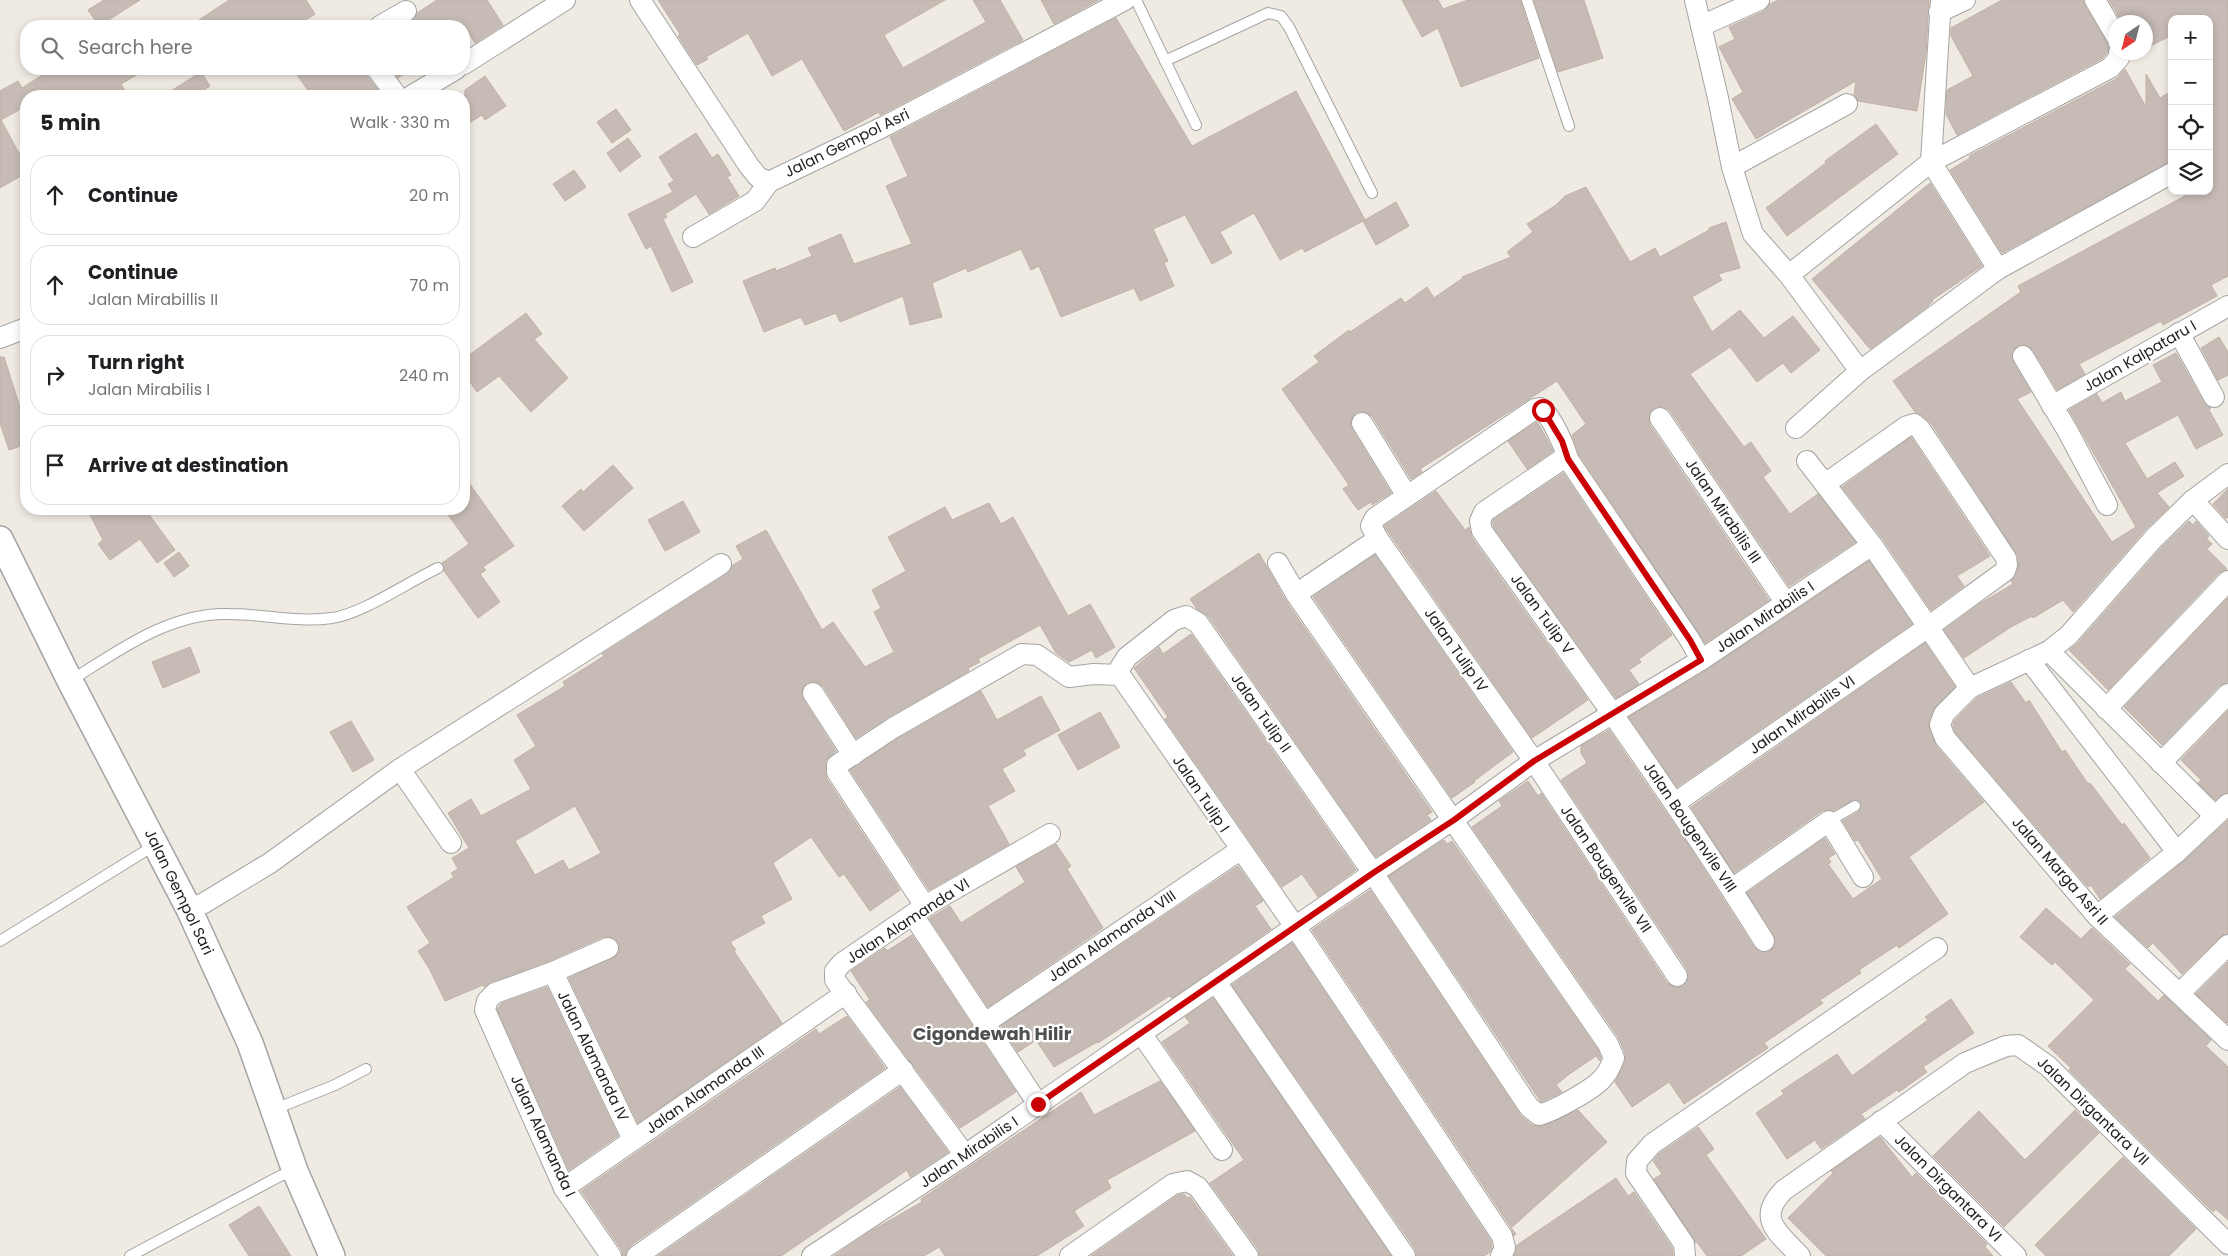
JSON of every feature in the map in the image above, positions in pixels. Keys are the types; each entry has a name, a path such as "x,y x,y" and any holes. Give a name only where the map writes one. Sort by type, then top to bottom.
{"street":[{"path":"470,60 565,0"},
{"name":"Jalan Gempol Asri","path":"640,0 749,166 758,177 769,182 883,127 1125,0"},
{"path":"1695,0 1732,167 1752,234 1789,275 1860,372"},
{"path":"1701,26 1759,0"},
{"path":"1965,0 1940,6 1931,162 1998,269"},
{"path":"2095,0 2108,22"},
{"path":"390,20 406,11"},
{"path":"1789,275 1931,162 2110,68 2117,60"},
{"path":"382,75 393,90"},
{"path":"421,90 446,75"},
{"path":"1732,167 1847,104"},
{"path":"1796,428 1860,372 1998,269 2168,175"},
{"path":"693,237 755,201 769,182"},
{"name":"Jalan Kalpataru I","path":"2052,406 2228,306"},
{"path":"0,338 20,330"},
{"path":"2179,333 2214,397"},
{"path":"2023,356 2067,430 2107,505"},
{"path":"1296,594 1378,539 1371,526 1372,522 1535,409 1540,408 1548,416 1565,447 1568,459 1690,640 1701,660"},
{"name":"Jalan Mirabilis III","path":"1660,418 1786,603"},
{"path":"1362,423 1407,496"},
{"name":"Jalan Mirabilis VI","path":"1675,803 1928,627 2005,571 2007,565 2006,558 1920,429 1914,424 1907,426 1825,484"},
{"name":"Jalan Tulip V","path":"1568,459 1564,458 1484,512 1480,521 1482,531 1614,714"},
{"path":"1807,461 1872,545 1970,688"},
{"name":"Jalan Marga Asri II","path":"2228,474 2193,500 2154,538 2069,635 2049,650 1970,688 1944,714 1940,725 1945,738 2097,916 2228,1040"},
{"path":"2193,500 2228,539"},
{"name":"Jalan Tulip IV","path":"1378,539 1534,761"},
{"name":"Jalan Gempol Sari","path":"0,540 70,681 189,909 250,1042 275,1109 295,1171 332,1256"},
{"name":"Jalan Mirabilis I","path":"812,1256 965,1156 1373,873 1454,820 1534,761 1701,660 1872,545"},
{"path":"189,909 204,903 270,863 400,769 721,564"},
{"path":"1278,564 1296,594 1454,820"},
{"path":"2106,709 2228,581"},
{"name":"Jalan Tulip II","path":"1124,666 1174,620 1186,616 1198,623 1373,873 1529,1107 1539,1115 1550,1112 1601,1081 1610,1069 1614,1058 1608,1044 1454,820"},
{"path":"2049,650 2161,763 2222,810 2177,852 2097,916"},
{"path":"1038,1104 985,1023 836,768 839,763 893,728 1022,654 1037,655 1069,677 1094,674 1124,666"},
{"path":"2029,660 2177,852"},
{"name":"Jalan Tulip I","path":"1124,666 1240,850 1296,928 1502,1236 1506,1248 1501,1256"},
{"path":"813,693 853,754"},
{"path":"2161,763 2228,694"},
{"name":"Jalan Bougenvile VIII","path":"1614,714 1732,889 1764,941"},
{"name":"Jalan Bougenvile VII","path":"1534,761 1677,976"},
{"path":"400,769 451,843"},
{"path":"1732,889 1829,821 1862,877"},
{"name":"Jalan Alamanda VI","path":"965,1156 835,980 835,971 842,963 919,911 1050,834"},
{"name":"Jalan Alamanda VIII","path":"985,1023 1240,850"},
{"path":"2180,993 2228,945"},
{"path":"553,972 608,948"},
{"path":"1685,1256 1684,1244 1636,1173 1637,1161 1652,1144 1937,948"},
{"name":"Jalan Alamanda I","path":"553,972 495,993 487,1001 485,1010 564,1188 611,1256"},
{"name":"Jalan Alamanda IV","path":"553,972 633,1140"},
{"path":"1216,982 1405,1256"},
{"name":"Jalan Alamanda III","path":"564,1188 846,993"},
{"path":"1141,1033 1222,1150"},
{"name":"Jalan Dirgantara VII","path":"1800,1256 1771,1224 1770,1207 1784,1190 1881,1120 1965,1063 2006,1046 2018,1045 2048,1066 2228,1244"},
{"path":"637,1256 903,1070"},
{"name":"Jalan Dirgantara VI","path":"1881,1120 2016,1256"},
{"path":"1071,1256 1173,1184 1187,1181 1198,1187 1248,1256"}],"lane":[{"path":"1136,0 1196,125"},
{"path":"1527,0 1569,126"},
{"path":"1165,61 1268,13 1281,16 1289,27 1372,193"},
{"path":"70,681 124,648 177,621 207,614 305,619 332,618 352,613 438,568"},
{"path":"1829,821 1855,806"},
{"path":"0,941 155,845"},
{"path":"275,1109 335,1085 366,1069"},
{"path":"130,1256 280,1176 295,1171"}],"building":[{"path":"104,0 140,0 108,20 95,20 88,10"},
{"path":"229,0 306,0 315,14 306,20 199,20"},
{"path":"437,0 487,0 503,25 475,43 470,35 470,20 413,20 417,13"},
{"path":"658,0 945,0 884,35 903,68 986,22 973,0 1000,0 1023,40 880,115 879,112 844,131 802,59 772,76 748,33 706,57 708,59 697,65"},
{"path":"1041,0 1099,0 1054,24"},
{"path":"1402,0 1438,0 1443,9 1468,0 1520,0 1539,58 1461,87 1438,28 1422,37"},
{"path":"1534,0 1584,0 1603,58 1558,72"},
{"path":"1778,0 1929,0 1926,52 1917,111 1858,101 1854,94 1856,81 1756,139 1732,99 1743,92 1719,47 1735,39 1729,27 1764,11 1770,4"},
{"path":"2002,0 2083,0 2108,44 2108,50 2103,58 1957,135 1946,114 1947,90 1973,76 1951,36 1951,28"},
{"path":"2109,0 2228,0 2228,276 2211,285 2217,296 2163,325 2161,321 2079,364 2085,374 2057,390 2033,350 2028,345 2017,346 2012,351 2013,362 2031,392 2017,399 2112,542 2136,527 2069,410 2097,394 2102,403 2121,392 2125,401 2162,382 2153,365 2176,353 2204,403 2211,408 2209,410 2223,435 2196,449 2178,415 2125,443 2147,479 2175,462 2184,476 2157,493 2169,507 2145,530 2073,612 2063,600 2033,618 2032,616 2011,627 1964,658 1944,630 1981,603 2013,584 2011,581 2018,568 2018,556 1930,422 1915,412 1893,381 2021,292 2018,286 2187,195 2213,195 2213,15 2168,15 2168,37 2153,44 2153,15 2118,15"},
{"path":"1116,18 1192,146 1296,91 1365,220 1305,252 1302,248 1280,260 1254,213 1220,232 1232,253 1212,264 1185,215 1153,229 1168,261 1164,263 1174,286 1140,301 1134,288 1061,317 1039,266 1031,270 1021,249 968,272 966,268 932,283 942,317 910,325 903,296 840,322 836,313 805,325 801,317 764,332 743,281 775,268 776,271 812,256 808,248 841,234 854,264 912,244 886,186 908,176 890,137"},
{"path":"2125,69 2146,107 2146,74 2160,98 2168,93 2168,163 2002,253 1950,170 1970,158 1969,156 2116,79"},
{"path":"43,75 137,75 121,84 124,90 20,90 20,109 1,120 20,155 20,176 0,188 0,91 18,81 22,88"},
{"path":"196,75 203,75 210,86 204,90 172,90"},
{"path":"297,75 367,75 378,90 308,90"},
{"path":"485,76 506,106 485,120 482,115 470,122 470,90 465,90"},
{"path":"616,109 631,130 612,143 597,122"},
{"path":"1876,124 1898,154 1787,236 1766,208 1826,163 1825,161"},
{"path":"696,133 712,158 718,154 731,175 727,177 739,196 709,214 696,194 665,214 667,217 663,219 693,282 672,292 651,246 646,249 628,214 673,192 668,184 674,181 659,157"},
{"path":"628,138 641,156 620,172 607,153"},
{"path":"574,170 586,187 565,201 553,184"},
{"path":"1930,183 1982,266 1932,300 1927,307 1870,349 1812,279"},
{"path":"1586,187 1630,262 1655,248 1660,257 1709,230 1709,228 1726,222 1740,268 1718,274 1722,280 1692,297 1712,332 1740,310 1764,338 1793,316 1820,350 1791,373 1783,363 1757,382 1730,347 1690,374 1744,447 1751,442 1771,471 1763,477 1790,514 1818,494 1855,542 1789,586 1670,411 1665,407 1659,406 1649,413 1650,425 1769,600 1705,643 1579,454 1572,435 1586,424 1557,381 1420,469 1422,472 1411,479 1372,416 1362,411 1355,413 1350,423 1352,429 1391,493 1372,505 1371,502 1358,510 1343,489 1349,485 1282,389 1319,362 1314,356 1349,330 1350,332 1401,298 1405,303 1427,287 1434,298 1462,277 1511,257 1507,252 1533,232 1527,224 1556,205 1565,196"},
{"path":"1396,202 1409,226 1376,245 1363,221"},
{"path":"526,313 542,334 534,339 568,378 531,412 499,376 477,392 470,382 470,355"},
{"path":"2219,337 2228,352 2228,375 2218,380 2201,348"},
{"path":"0,357 4,357 20,407 20,446 9,450 0,423"},
{"path":"1537,422 1553,451 1527,469 1508,441"},
{"path":"1911,437 1990,556 1957,576 1964,586 1931,610 1882,538 1842,487"},
{"path":"613,465 633,488 584,531 562,506 581,489 583,492"},
{"path":"1563,473 1672,635 1639,659 1641,662 1629,670 1639,684 1616,698 1493,526 1493,520"},
{"path":"470,484 514,546 483,567 486,570 480,574 500,602 478,618 444,571 442,563 469,544 448,515 470,515"},
{"path":"2228,489 2228,517 2226,519 2213,504"},
{"path":"1436,491 1465,530 1469,527 1472,538 1588,700 1532,738 1384,526"},
{"path":"683,501 700,532 665,551 648,520"},
{"path":"989,503 1001,524 1013,517 1068,616 1090,604 1115,647 1096,658 1092,650 1069,662 1056,653 1040,625 978,659 980,662 968,668 969,671 856,738 823,686 813,681 803,687 801,693 803,699 836,751 826,760 825,772 827,779 900,890 870,911 844,874 839,877 811,837 773,863 792,899 761,916 765,923 730,942 782,1023 638,1123 569,978 617,955 620,950 615,938 603,937 549,961 445,1001 430,970 418,951 430,943 407,907 454,877 451,873 458,869 452,858 469,848 448,813 471,799 481,816 531,789 514,760 536,746 517,715 565,686 563,682 604,656 602,654 727,574 733,565 743,559 736,546 766,530 822,630 833,622 865,667 894,652 874,612 881,608 872,590 906,571 888,537 945,507 952,520","holes":["575,806 601,853 569,870 563,860 535,875 515,841"]},
{"path":"90,515 149,515 175,550 157,563 140,539 110,560 98,544 103,540"},
{"path":"2189,521 2193,525 2196,521 2209,536 2206,538 2212,544 2207,549 2227,569 2219,573 2108,690 2069,650 2078,643 2163,546"},
{"path":"179,552 189,566 174,577 164,563"},
{"path":"1259,553 1286,601 1432,812 1427,815 1431,820 1376,857 1208,616 1197,609 1190,599"},
{"path":"1375,555 1513,752 1452,798 1313,597"},
{"path":"1869,561 1912,624 1677,787 1629,717 1707,670"},
{"path":"2228,598 2228,682 2219,686 2162,745 2124,707"},
{"path":"1191,634 1356,870 1318,897 1302,874 1282,887 1165,719 1168,717 1134,668 1159,647 1163,654"},
{"path":"1925,643 1955,687 1933,710 1929,721 1929,729 1936,746 1984,802 1909,857 1948,914 1899,948 1897,945 1859,970 1861,973 1820,1000 1823,1003 1764,1043 1768,1048 1684,1104 1669,1082 1632,1107 1615,1082 1625,1062 1625,1053 1618,1037 1472,827 1502,806 1499,801 1528,781 1538,796 1541,793 1667,983 1677,988 1684,986 1689,976 1687,969 1561,780 1587,763 1581,753 1581,746 1609,730 1687,843 1754,947 1759,952 1770,951 1775,946 1774,935 1747,893 1825,838 1835,854 1828,858 1831,862 1828,864 1853,899 1882,879 1858,840 1855,841 1843,821 1859,812 1861,803 1855,799 1834,810 1822,811 1734,873 1691,807"},
{"path":"190,647 200,672 163,688 152,662"},
{"path":"2011,682 2026,703 2029,700 2062,752 2065,750 2088,784 2090,783 2122,825 2124,823 2150,858 2100,899 2091,885 2088,887 1955,732 1954,721 1977,698"},
{"path":"981,691 997,720 1041,696 1060,730 1023,750 1026,755 1002,769 1015,791 988,806 1009,844 929,890 850,770 899,738"},
{"path":"2228,711 2228,792 2215,800 2198,783 2201,780 2181,760"},
{"path":"1100,712 1120,747 1078,770 1058,735"},
{"path":"351,721 374,760 353,772 330,732"},
{"path":"2228,820 2228,933 2220,937 2182,974 2153,943 2148,948 2115,917 2184,861"},
{"path":"1444,840 1447,844 1452,841 1598,1050 1601,1058 1600,1061 1596,1056 1568,1075 1556,1085 1562,1092 1541,1102 1389,876"},
{"path":"1056,844 1071,866 1067,869 1103,928 988,1007 929,918 950,906 961,923 1025,882 1016,867"},
{"path":"1238,866 1263,901 1255,906 1271,929 1172,998 1169,996 1098,1043 1054,1067 1036,1040 1018,1052 1001,1026"},
{"path":"1370,890 1521,1116 1532,1125 1542,1126 1578,1110 1607,1142 1511,1228 1312,930"},
{"path":"2046,908 2081,939 2092,928 2130,964 2125,969 2158,1001 2164,995 2211,1040 2206,1046 2228,1067 2228,1220 2216,1209 2213,1212 2069,1070 2071,1068 2048,1046 2094,1000 2055,962 2052,965 2020,937"},
{"path":"912,935 1016,1092 960,1128 866,1002 870,1000 851,971 885,948 887,951"},
{"path":"1292,943 1491,1241 1492,1247 1490,1252 1484,1256 1417,1256 1415,1249 1232,985"},
{"path":"2228,962 2228,1022 2227,1023 2196,994"},
{"path":"547,987 618,1136 569,1170 497,1009 502,1003"},
{"path":"1213,998 1391,1256 1260,1256 1258,1249 1210,1183 1244,1160 1162,1042 1190,1023 1185,1017"},
{"path":"1951,999 1974,1033 1923,1067 1927,1072 1899,1092 1897,1090 1861,1114 1865,1119 1821,1149 1815,1140 1787,1159 1756,1113 1784,1094 1781,1091 1837,1054 1852,1076 1928,1020 1925,1017"},
{"path":"847,1016 885,1068 630,1246 625,1256 623,1256 621,1249 581,1191 816,1029 819,1034"},
{"path":"1160,1081 1195,1131 1107,1180 1111,1188 1074,1211 1084,1226 1037,1256 945,1256 939,1247 924,1256 834,1256 871,1231 922,1202 921,1199 1081,1092 1094,1115"},
{"path":"900,1087 948,1152 910,1177 907,1170 781,1256 658,1256"},
{"path":"2075,1110 2099,1133 2004,1227 1933,1156 1979,1111 2025,1160"},
{"path":"1698,1127 1714,1149 1706,1155 1766,1239 1741,1256 1707,1256 1696,1243 1654,1179 1662,1174 1653,1161 1660,1153"},
{"path":"1880,1137 1912,1177 1916,1173 1987,1244 1985,1247 1993,1256 1826,1256 1788,1218 1833,1173 1831,1171"},
{"path":"2123,1157 2196,1229 2169,1256 2046,1256 2035,1245"},
{"path":"1616,1178 1628,1196 1634,1192 1672,1248 1673,1256 1514,1256 1517,1245"},
{"path":"1184,1194 1188,1198 1190,1197 1233,1256 1091,1256 1178,1195"},
{"path":"259,1206 291,1256 249,1256 229,1225"}],"district":[{"name":"Cigondewah Hilir","path":"992,1034"}],"route":[{"path":"1038,1104 1296,928 1373,873 1454,820 1534,761 1701,660 1690,640 1568,459 1562,441 1543,410"}]}
